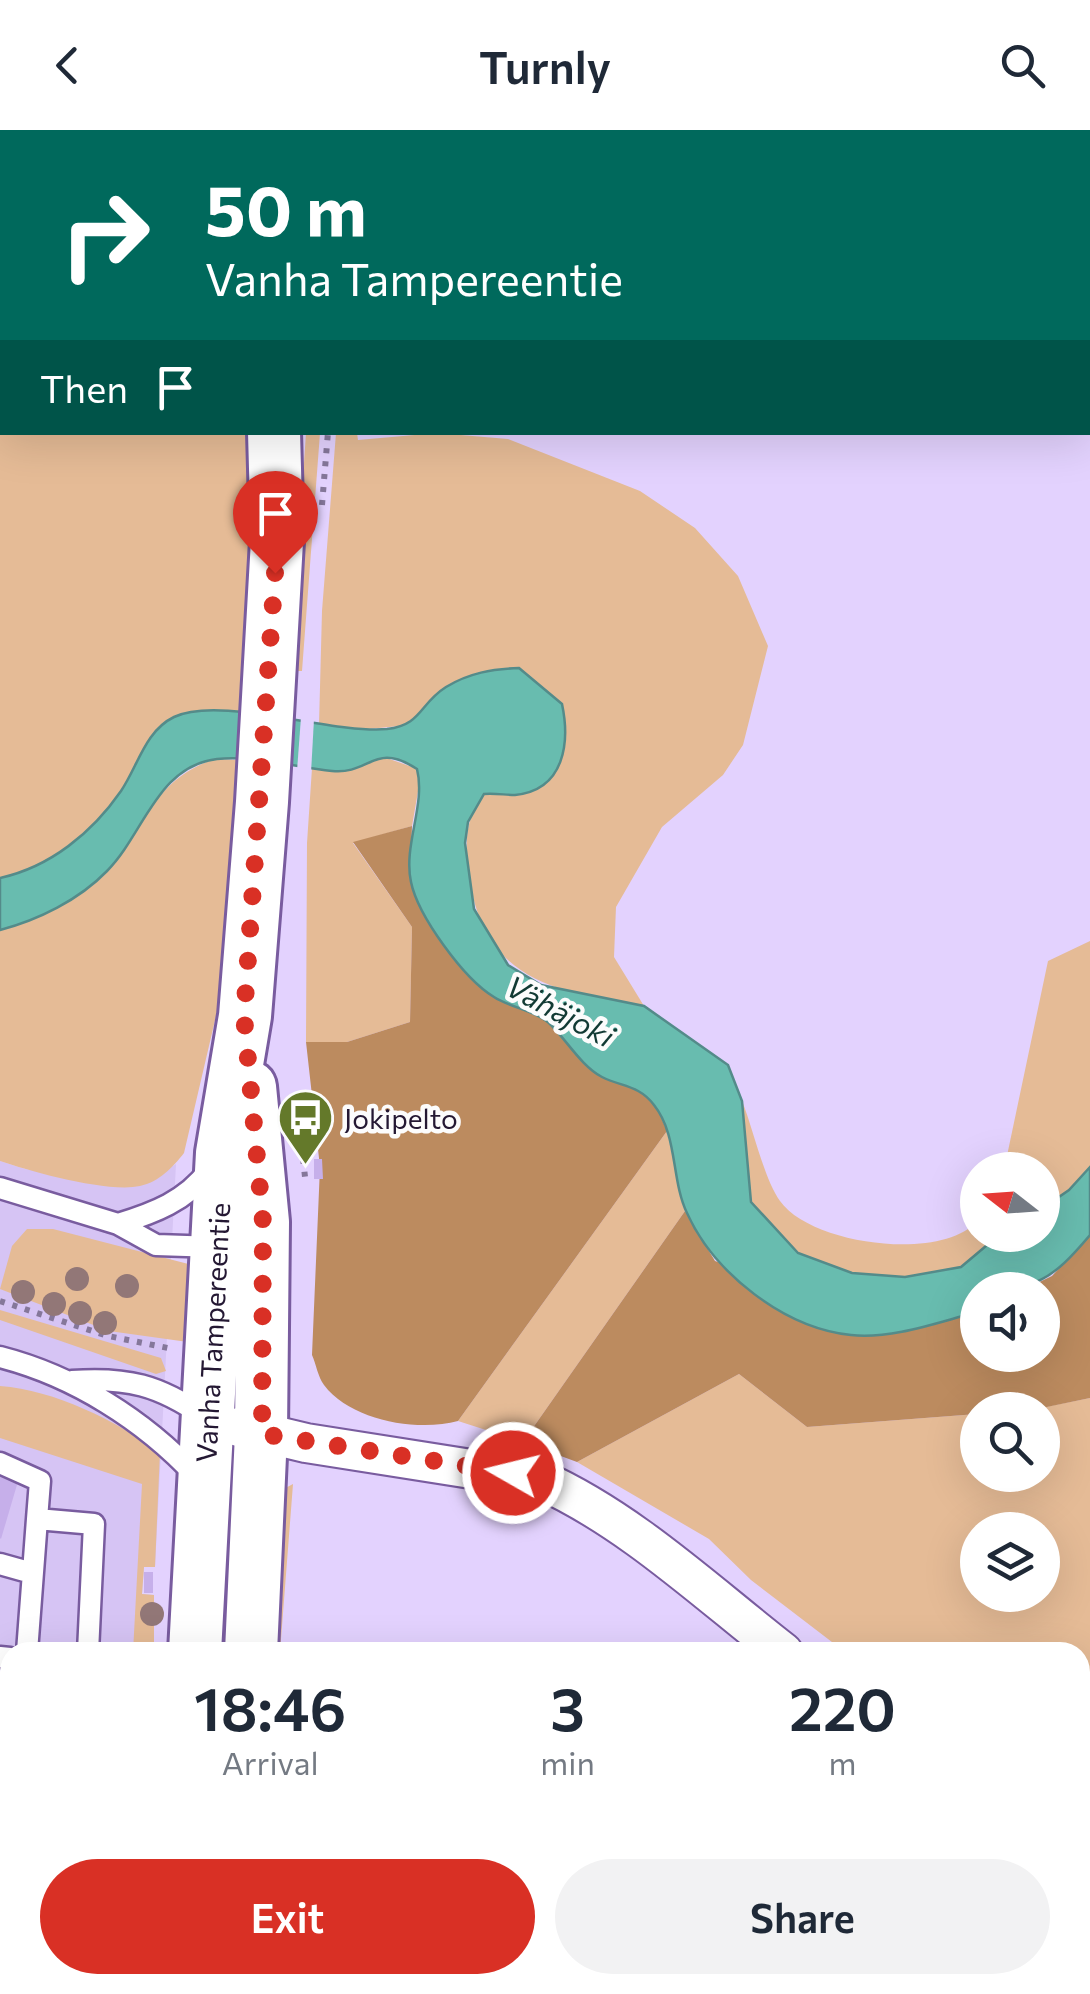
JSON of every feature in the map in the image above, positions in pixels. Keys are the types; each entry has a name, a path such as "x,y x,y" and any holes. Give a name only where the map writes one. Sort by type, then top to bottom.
{"main road":[{"name":"Vanha Tampereentie","path":"196,1642 214,1248 222,1153 244,1016 262,802 277,541 274,435"},
{"name":"Vanha Tampereentie","path":"244,1016 263,1222 262,1434 252,1642"}],"street":[{"path":"208,1418 262,1434 541,1480 567,1492 635,1537 771,1642"}],"lane":[{"path":"118,1224 159,1211 196,1186 222,1153"},
{"path":"0,1188 118,1224 156,1244 214,1248 263,1222"},
{"path":"0,1357 72,1381 170,1448 204,1484"},
{"path":"72,1381 118,1378 175,1396 208,1418"},
{"path":"0,1462 40,1481 27,1642"},
{"path":"38,1520 94,1524 88,1642"},
{"path":"0,1564 32,1573"}],"path":[{"path":"0,1300 108,1336 180,1350"}],"shaded area":[{"path":"0,435 252,435 259,474 241,713 186,714 163,726 147,744 112,804 85,833 54,856 0,878"},
{"path":"306,435 320,435 302,671 290,671"},
{"path":"336,435 357,435 358,440 414,435 508,439 640,491 695,528 738,576 768,646 743,745 723,775 662,827 616,907 614,957 644,1006 553,986 528,975 507,959 490,938 477,910 467,853 473,813 484,794 515,794 426,704 411,725 357,730 319,725 322,611"},
{"path":"378,755 418,769 420,780 412,826 353,843 412,927 410,1022 347,1042 306,1042 307,843 312,768 349,771"},
{"path":"214,759 240,760 230,956 184,1153 153,1181 126,1187 70,1180 0,1161 0,930 59,907 86,890 123,853 163,793 176,780"},
{"path":"412,826 410,880 421,909 469,977 494,997 545,1020 601,1077 638,1088 656,1106 667,1131 458,1421 424,1425 386,1421 351,1407 324,1385 312,1355 320,1167 306,1042 347,1042 410,1022 412,927 353,842"},
{"path":"1090,941 1090,1167 1060,1196 1060,1152 1008,1152 1048,961"},
{"path":"742,1101 774,1191 796,1216 819,1228 877,1243 936,1241 960,1234 960,1252 979,1252 961,1267 905,1277 852,1273 798,1253 751,1202"},
{"path":"667,1131 685,1211 523,1442 458,1421"},
{"path":"0,1161 25,1169 139,1186 176,1164 155,1567 144,1567 142,1594 154,1595 154,1642 0,1642"},
{"path":"685,1211 715,1261 913,1330 960,1316 960,1372 1060,1372 1060,1272 1056,1272 1090,1235 1090,1398 1060,1404 1060,1392 960,1392 960,1415 807,1427 739,1374 577,1462 523,1442"},
{"path":"27,1229 53,1229 200,1267 195,1343 109,1331 0,1289 12,1246"},
{"path":"0,1310 161,1358 166,1371 156,1374 0,1320"},
{"path":"739,1374 807,1427 960,1415 960,1492 1060,1492 1060,1404 1090,1398 1090,1642 832,1642 751,1580 709,1539 577,1462"},
{"path":"0,1386 63,1400 124,1429 160,1452 155,1567 144,1567 142,1594 154,1595 154,1642 134,1642 142,1484 0,1438"},
{"path":"293,1484 281,1642 268,1642 276,1493"}],"water":[{"name":"Vähäjoki","path":"519,668 562,704 565,734 560,762 545,784 515,795 484,794 468,822 465,843 474,909 508,965 541,985 644,1006 728,1065 742,1101 751,1202 798,1253 852,1273 905,1277 961,1267 979,1252 1060,1252 1060,1196 1090,1167 1090,1235 1065,1263 1053,1272 960,1272 960,1317 881,1335 826,1330 777,1309 754,1294 715,1256 687,1213 667,1130 648,1098 594,1072 543,1019 482,988 456,962 432,929 411,882 410,854 419,783 417,769 403,761 381,758 345,771 245,759 197,764 166,788 120,856 96,881 57,908 0,930 0,878 53,857 83,834 121,791 156,731 174,717 219,710 387,729 407,723 455,682 499,669"}],"pier":[{"path":"301,717 314,719 311,773 297,771"}],"building":[{"path":"314,1159 322,1159 323,1179 314,1179"},
{"path":"0,1473 19,1478 1,1539 0,1538"},
{"path":"144,1572 153,1572 153,1593 144,1593"}],"place":[{"name":"Jokipelto","path":"305,1167"}],"route":[{"path":"275,573 262,802 244,1016 263,1222 262,1434 513,1473"}]}
